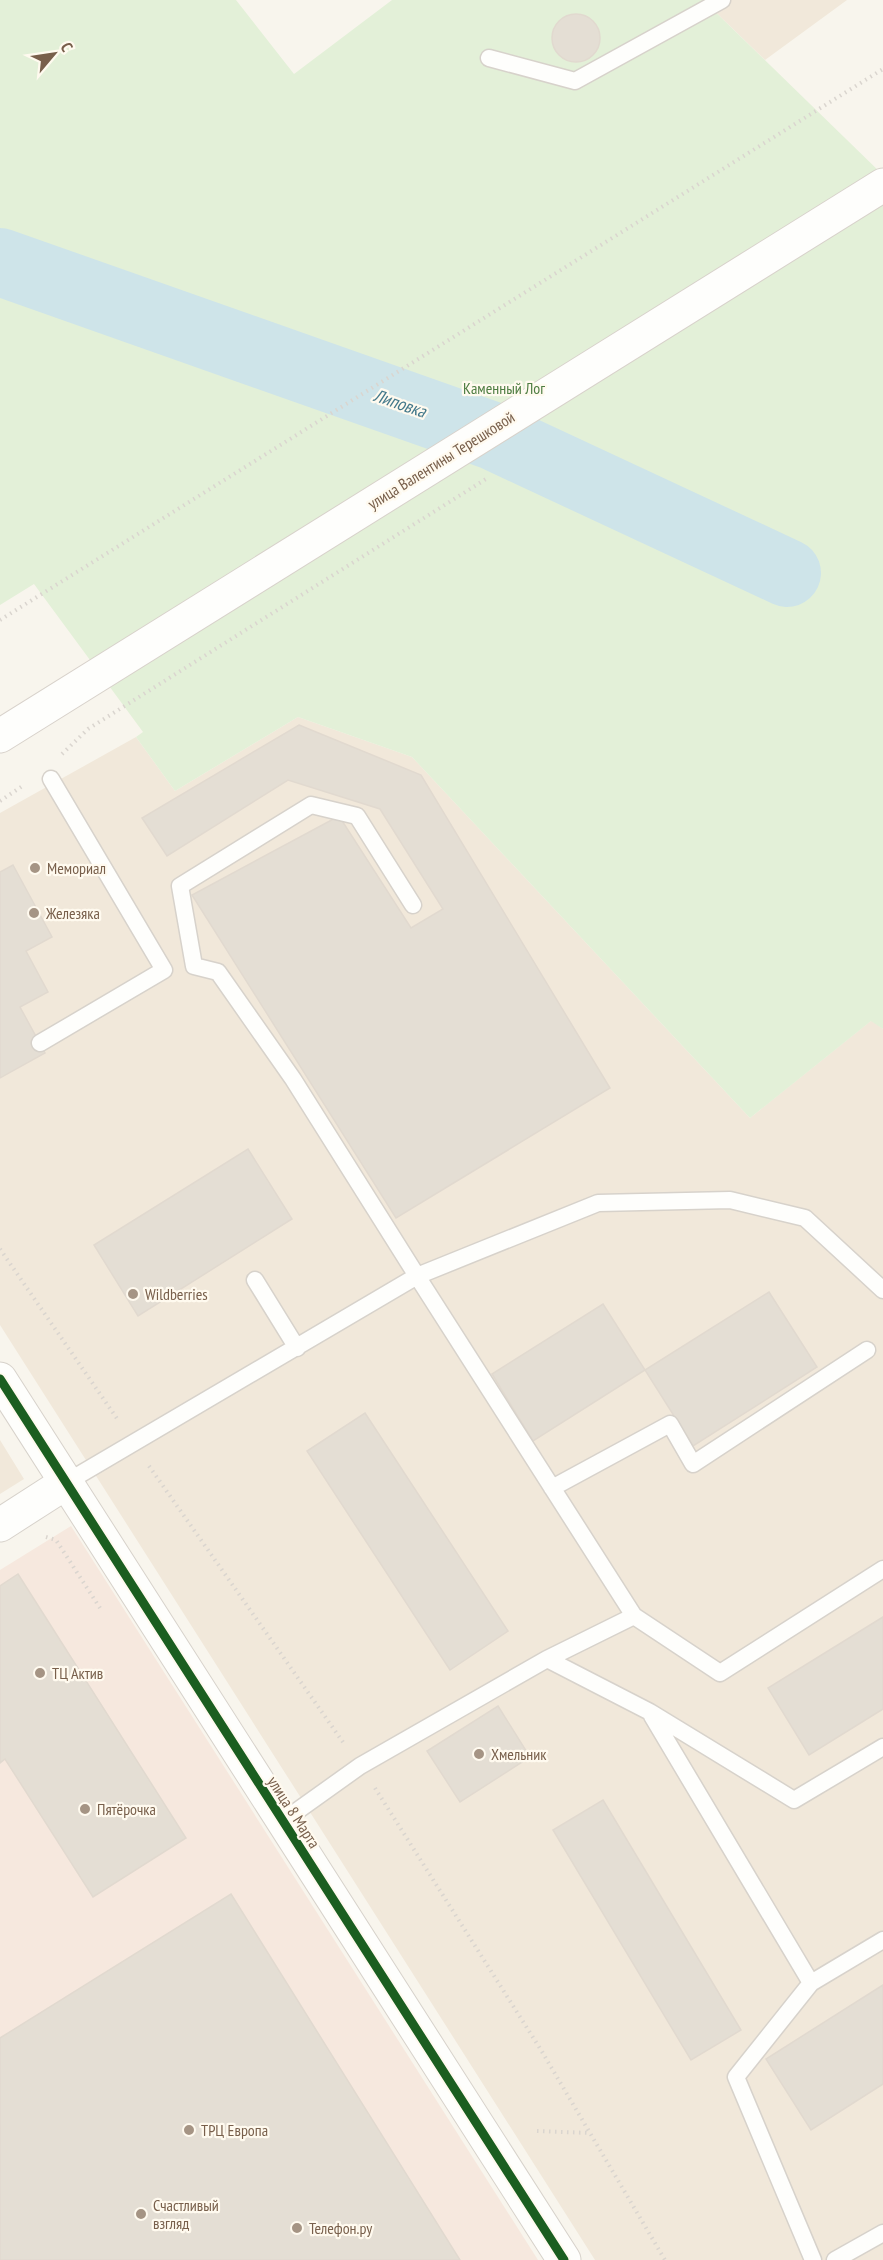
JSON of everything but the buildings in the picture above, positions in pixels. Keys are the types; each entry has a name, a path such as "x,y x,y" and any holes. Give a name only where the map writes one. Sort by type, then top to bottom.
{"street":[{"name":"улица Валентины Терешковой","path":"0,736 883,185"},
{"name":"улица 8 Марта","path":"0,1379 564,2260"},
{"path":"0,1525 67,1482"}],"lane":[{"path":"489,58 575,81 722,0"},
{"path":"40,1043 165,970 51,779"},
{"path":"413,905 357,816 311,805 180,886 194,966 218,972 293,1079 634,1616 720,1673 883,1569"},
{"path":"67,1482 417,1276 598,1203 730,1200 805,1218 883,1290"},
{"path":"255,1280 297,1348"},
{"path":"552,1488 670,1424 693,1464 867,1350"},
{"path":"283,1821 360,1766 547,1659 634,1616"},
{"path":"547,1659 650,1712 794,1800 883,1747"},
{"path":"650,1712 811,1983"},
{"path":"813,2260 736,2077 811,1983 883,1940"},
{"path":"835,2260 883,2233"}],"path":[{"path":"0,620 883,69"},
{"path":"537,2131 590,2133"}],"shaded area":[{"path":"703,0 847,0 765,60"},
{"path":"298,717 412,757 750,1118 872,1020 883,1029 883,2260 595,2260 0,1325 0,813 136,737 175,791"},
{"path":"0,1440 24,1479 0,1494"},
{"path":"71,1526 538,2260 0,2260 0,1570"}],"green space":[{"name":"Каменный Лог","path":"0,0 236,0 294,74 392,0 703,0 883,175 883,1029 871,1021 750,1118 412,757 298,717 175,791 136,737 143,732 34,584 0,605"}],"waterway":[{"name":"Липовка","path":"0,262 493,436 787,573"}],"cycle path":[{"path":"0,1379 564,2260"}],"place":[{"name":"Мемориал","path":"35,868"},
{"name":"Железяка","path":"34,913"},
{"name":"Wildberries","path":"133,1294"},
{"name":"ТЦ Актив","path":"40,1673"},
{"name":"Хмельник","path":"479,1754"},
{"name":"Пятёрочка","path":"85,1809"},
{"name":"ТРЦ Европа","path":"189,2130"},
{"name":"Счастливый взгляд","path":"141,2214"},
{"name":"Телефон.ру","path":"297,2228"}]}
